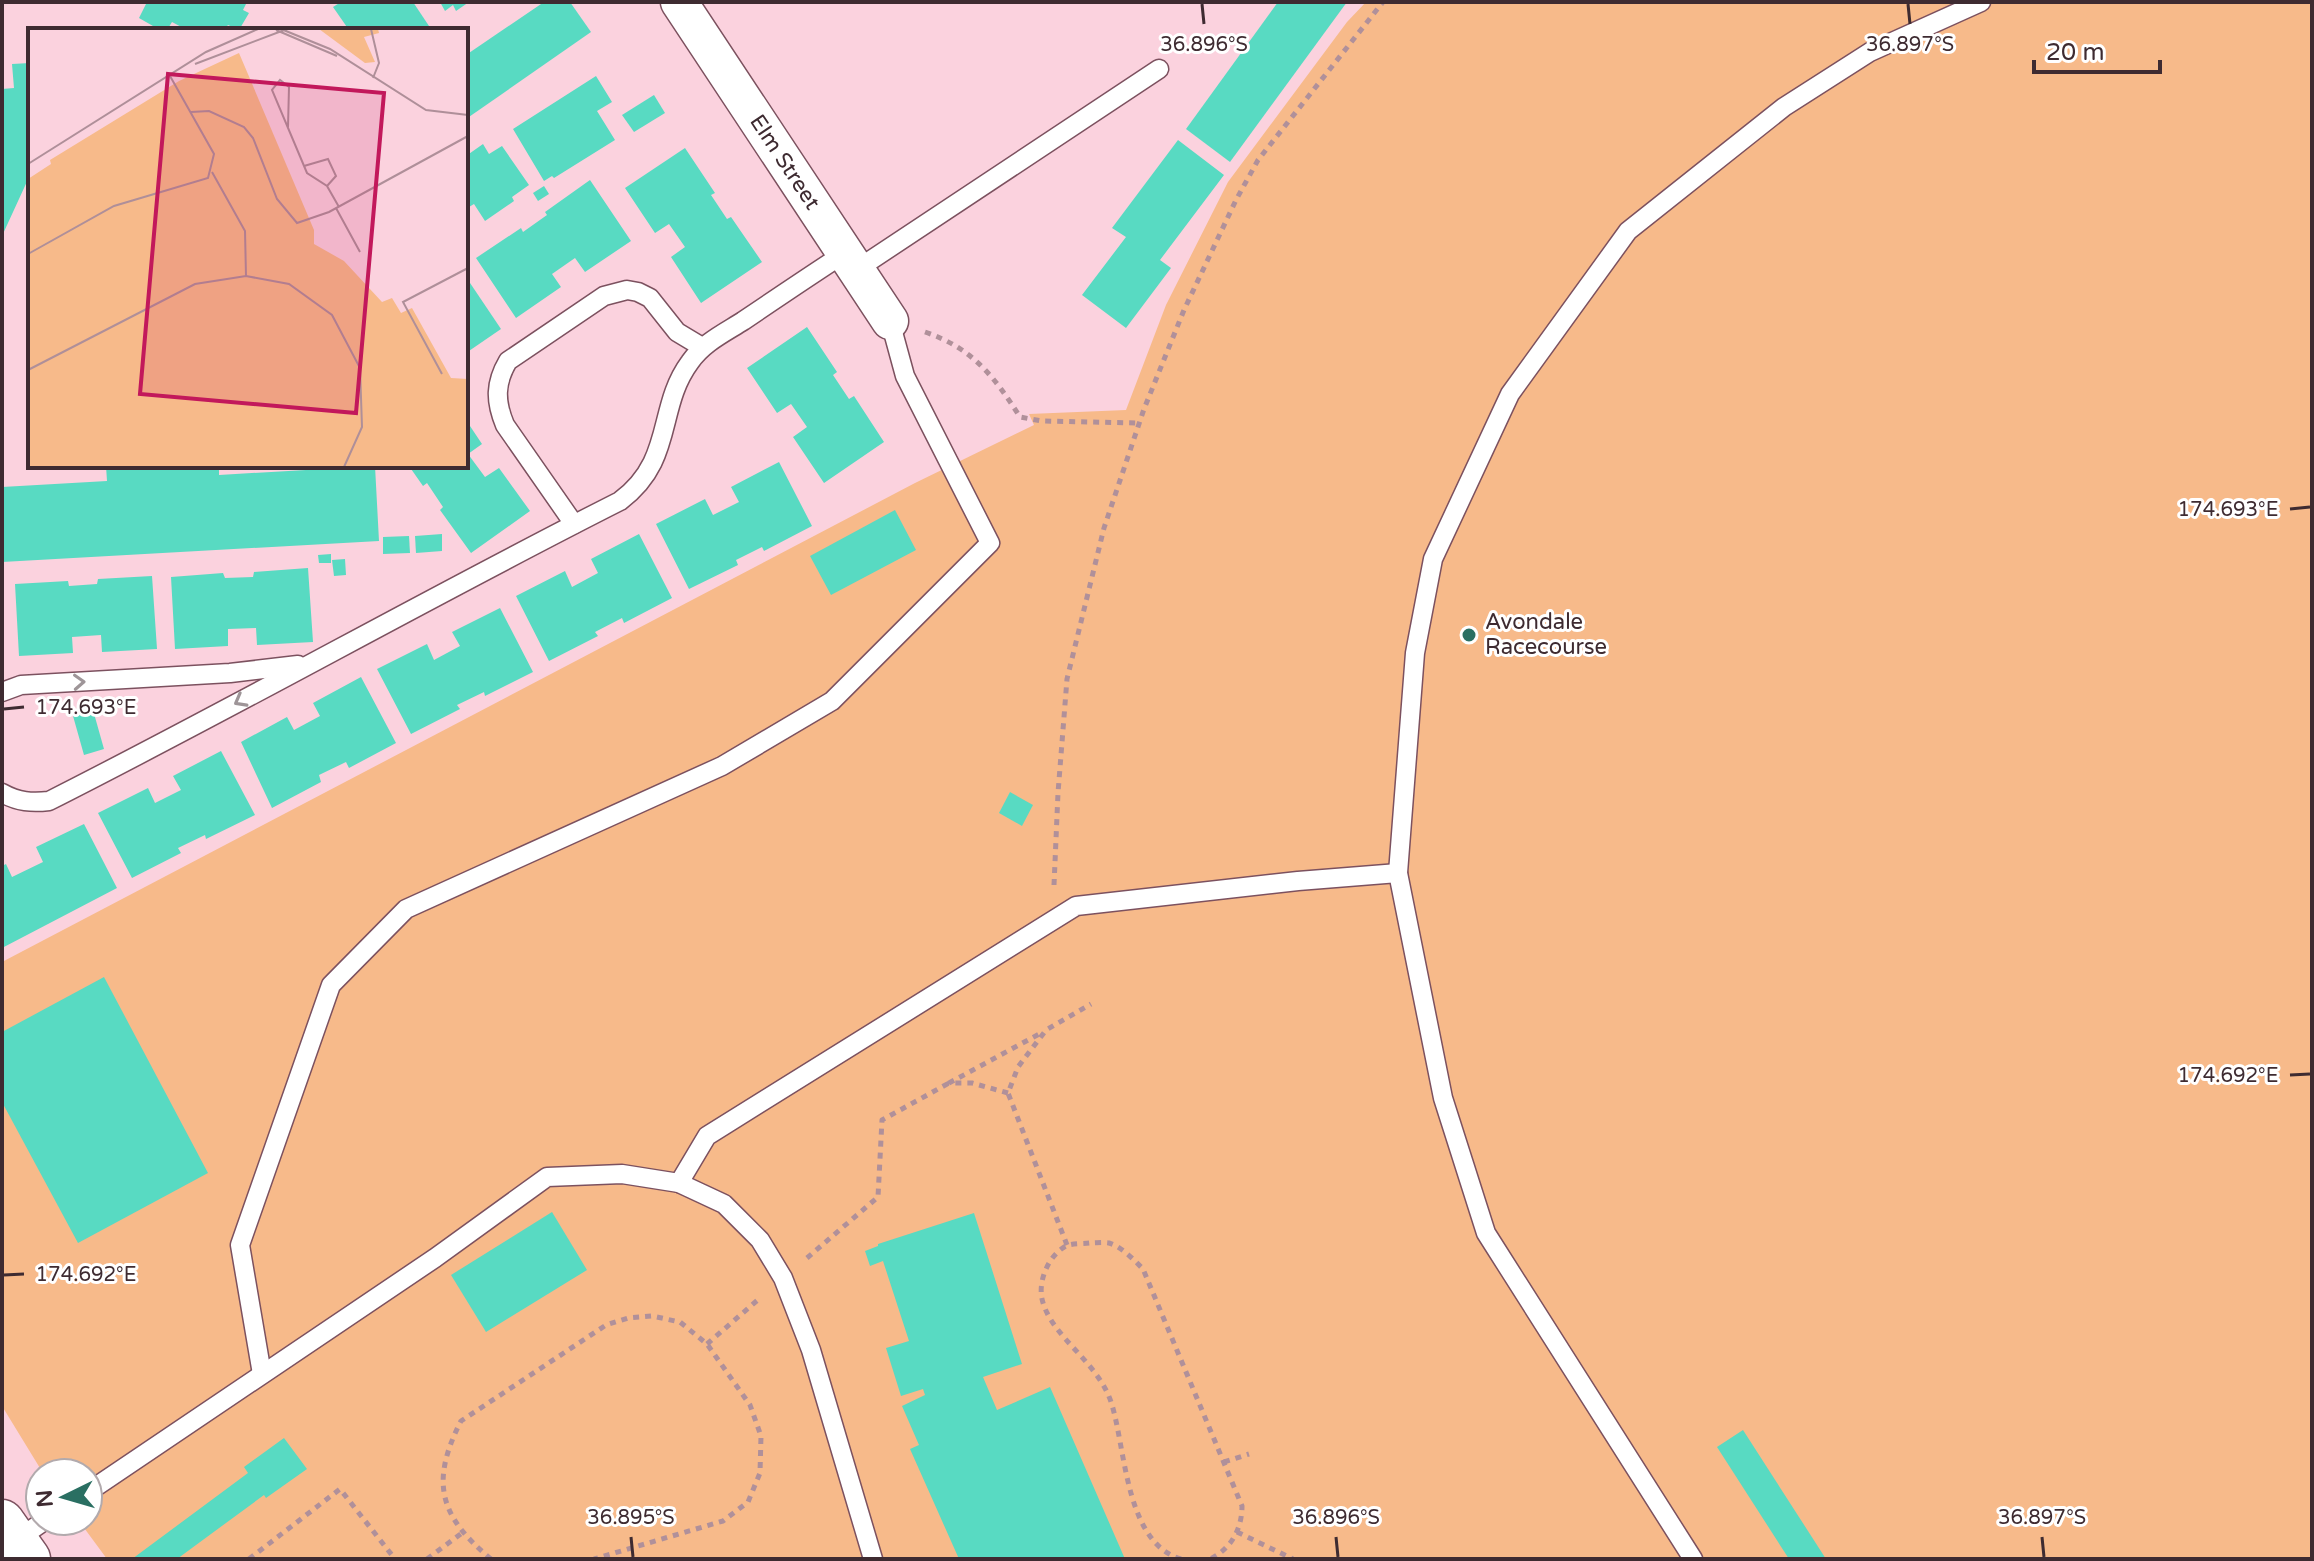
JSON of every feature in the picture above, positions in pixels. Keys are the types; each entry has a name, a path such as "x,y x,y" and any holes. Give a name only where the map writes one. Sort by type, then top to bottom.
{"street":[{"name":"Elm Street","path":"679,2 890,321"}],"lane":[{"path":"1693,1559 1486,1233 1443,1098 1398,873 1415,653 1433,559 1510,394 1628,231 1784,107 1870,52 1981,2"},
{"path":"2,793 31,803 49,801 620,501 638,487 652,466 662,443 679,381 702,347 851,262 1159,69"},
{"path":"574,524 505,425 498,408 500,375 508,361 604,296 627,290 650,298 677,332 702,347"},
{"path":"262,1374 240,1245 331,985 406,909 722,766 832,701 990,543 905,376 890,321"},
{"path":"2,692 21,685 230,673 308,663"},
{"path":"679,1183 707,1136 1076,906 1398,873"},
{"path":"104,1481 435,1258 547,1177 622,1174 679,1183 724,1204 760,1240 783,1278 811,1350 873,1559"}],"path":[{"path":"1053,921 1058,793 1067,679 1104,528 1139,423 1184,310 1258,160 1383,2"},
{"path":"937,336 953,342 997,379 1020,417 1042,421 1139,423"},
{"path":"707,1344 878,1197 882,1120 1091,1004"},
{"path":"1046,1030 1018,1067 1008,1093 1067,1245"},
{"path":"949,1083 972,1083 1008,1093"},
{"path":"1181,1559 1169,1555 1145,1533 1134,1503 1112,1402 1096,1371 1051,1320 1042,1297 1043,1274 1055,1255 1067,1245 1108,1243 1129,1255 1143,1269 1242,1506 1242,1523 1237,1532 1230,1543 1210,1559"},
{"path":"491,1559 462,1533 448,1512 442,1490 443,1466 449,1444 461,1421 606,1325 652,1316 680,1322 707,1344 750,1405 761,1436 760,1473 748,1502 723,1521 618,1556 594,1559"},
{"path":"1224,1462 1249,1454"},
{"path":"249,1559 340,1489 395,1559"},
{"path":"1237,1532 1293,1559"},
{"path":"427,1559 462,1533"}],"shaded area":[{"name":"Avondale Racecourse","path":"1366,2 2312,2 2312,1559 107,1559 91,1537 104,1537 104,1457 33,1457 2,1406 2,962 915,483 1034,425 1029,414 1126,410 1166,305 1228,182 1347,22"}],"building":[{"path":"147,2 247,2 243,10 249,13 240,28 228,25 226,28 183,28 172,22 168,28 156,28 139,18"},
{"path":"341,2 413,2 429,26 348,28 333,7"},
{"path":"440,2 469,2 456,11 453,5 445,11"},
{"path":"544,2 570,2 591,32 468,118 468,54"},
{"path":"1278,2 1347,2 1230,162 1186,129"},
{"path":"28,63 28,179 2,236 2,89 14,88 12,64"},
{"path":"596,76 612,102 597,111 615,140 554,178 552,176 544,181 513,129"},
{"path":"654,95 665,113 634,132 622,115"},
{"path":"1178,140 1224,175 1160,260 1171,268 1126,328 1082,295 1126,237 1112,228"},
{"path":"483,144 489,154 502,146 529,185 512,197 514,201 485,221 474,204 468,206 468,155"},
{"path":"685,148 715,193 711,195 727,219 731,217 762,262 701,303 671,257 685,247 669,224 655,233 625,188"},
{"path":"590,180 631,241 585,272 575,258 552,274 561,287 516,318 476,258 521,228 523,232"},
{"path":"544,186 549,194 538,201 533,193"},
{"path":"468,280 501,329 468,352"},
{"path":"807,327 837,372 833,375 849,399 854,396 884,442 824,483 793,437 807,427 791,404 777,413 747,368"},
{"path":"468,423 482,444 468,454"},
{"path":"468,454 485,477 499,468 530,511 471,553 440,510 443,507 427,483 423,486 410,468 468,468"},
{"path":"779,462 812,526 764,551 762,547 736,560 738,565 689,589 656,524 705,499 713,515 739,502 731,487"},
{"path":"106,468 219,468 219,475 375,468 379,541 2,562 2,487 107,481"},
{"path":"895,510 916,550 831,595 810,556"},
{"path":"442,534 442,551 416,553 415,536"},
{"path":"639,534 672,598 624,623 622,618 595,632 598,636 549,661 516,596 565,571 572,587 598,573 591,559"},
{"path":"409,536 410,553 383,554 383,537"},
{"path":"331,554 331,563 319,563 318,555"},
{"path":"345,559 346,575 334,576 332,560"},
{"path":"308,568 313,642 257,645 256,628 228,629 228,646 175,649 171,577 223,573 225,578 253,577 254,572"},
{"path":"152,576 157,649 102,652 101,635 72,637 73,653 19,656 15,584 68,581 69,586 97,584 98,579"},
{"path":"500,608 533,672 485,696 484,692 457,705 460,709 411,734 377,669 427,644 434,660 460,646 452,632"},
{"path":"361,677 396,743 349,768 346,762 319,775 321,782 272,808 241,742 287,717 294,730 320,716 313,703"},
{"path":"93,710 104,749 84,755 73,716"},
{"path":"221,751 255,815 206,839 205,835 178,848 181,853 132,878 98,813 148,788 155,803 181,790 173,776"},
{"path":"1010,792 1033,805 1022,826 999,813"},
{"path":"84,824 117,888 2,948 2,866 6,864 12,877 43,862 36,847"},
{"path":"104,977 208,1173 78,1243 2,1102 2,1032"},
{"path":"552,1212 587,1270 486,1332 451,1275"},
{"path":"974,1213 1022,1364 983,1377 997,1410 1050,1387 1125,1559 959,1559 910,1449 919,1445 902,1406 925,1395 923,1389 901,1396 886,1348 909,1341 883,1261 870,1266 865,1251"},
{"path":"1743,1430 1826,1559 1789,1559 1717,1447"},
{"path":"284,1438 307,1469 266,1498 264,1495 177,1559 132,1559 248,1473 244,1467"}],"place":[{"name":"Avondale Racecourse","path":"1469,635"}]}
